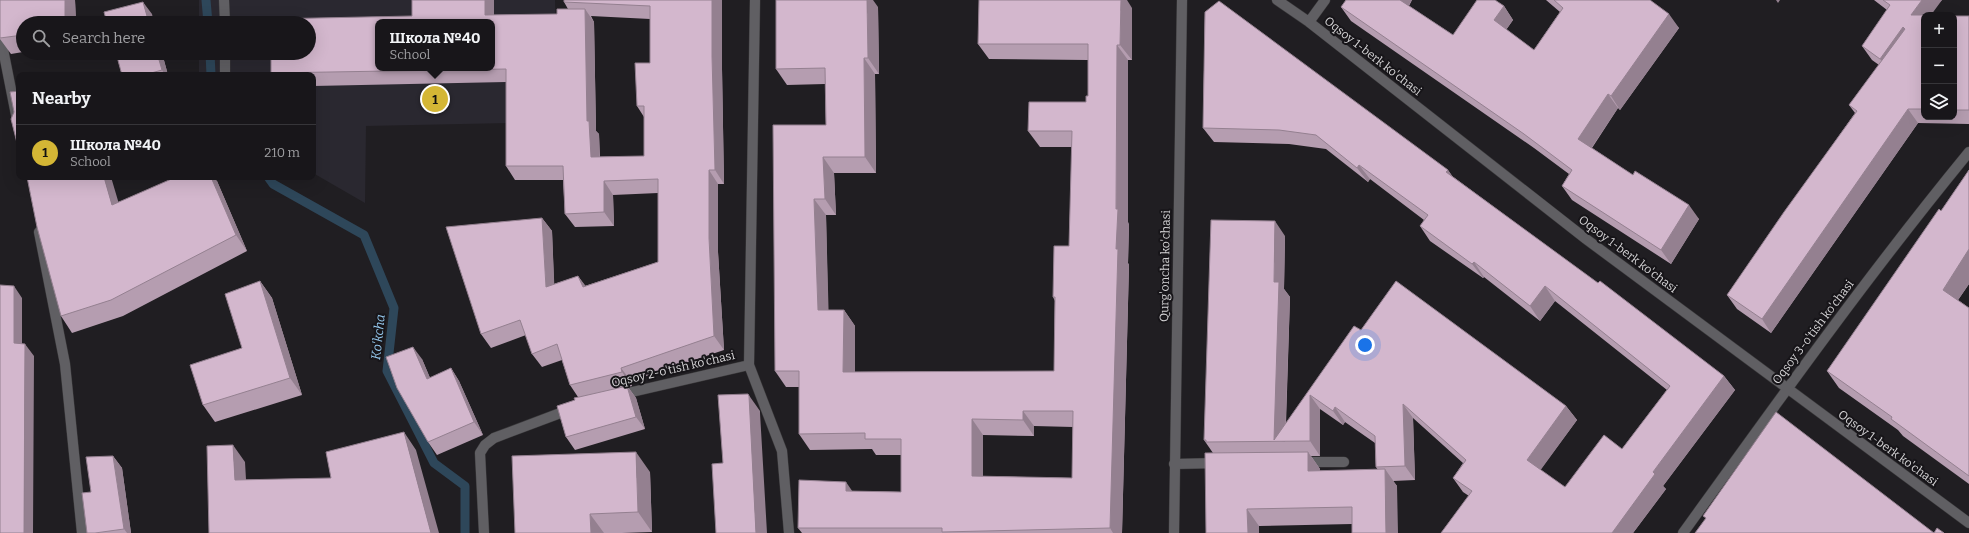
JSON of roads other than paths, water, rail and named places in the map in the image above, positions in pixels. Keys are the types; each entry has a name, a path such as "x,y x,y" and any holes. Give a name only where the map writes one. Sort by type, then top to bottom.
{"street":[{"path":"224,0 224,16"},
{"name":"Oqsoy 2-o'tish ko'chasi","path":"755,0 749,365 782,451 789,533"},
{"name":"Qurg'oncha ko'chasi","path":"1174,533 1182,0"},
{"name":"Oqsoy 1-berk ko'chasi","path":"1277,0 1309,22 1586,239 1786,389 1969,523"},
{"path":"1309,22 1325,0"},
{"path":"0,34 16,115"},
{"path":"225,60 225,72"},
{"name":"Oqsoy 3-o'tish ko'chasi","path":"1683,533 1786,389 1900,238 1969,152"},
{"path":"38,224 65,364 82,533"},
{"name":"Oqsoy 2-o'tish ko'chasi","path":"609,398 749,365"},
{"path":"484,533 480,453 494,438 579,406"},
{"path":"1290,462 1344,462"},
{"path":"1174,464 1228,463"}],"waterway":[{"name":"Ko'kcha","path":"206,0 207,16"},
{"name":"Ko'kcha","path":"210,60 211,72"},
{"name":"Ko'kcha","path":"270,180 273,184 364,235 394,308 387,371 434,463 465,486 465,533"}],"place":[{"name":"Школа №40","path":"435,99"}]}
